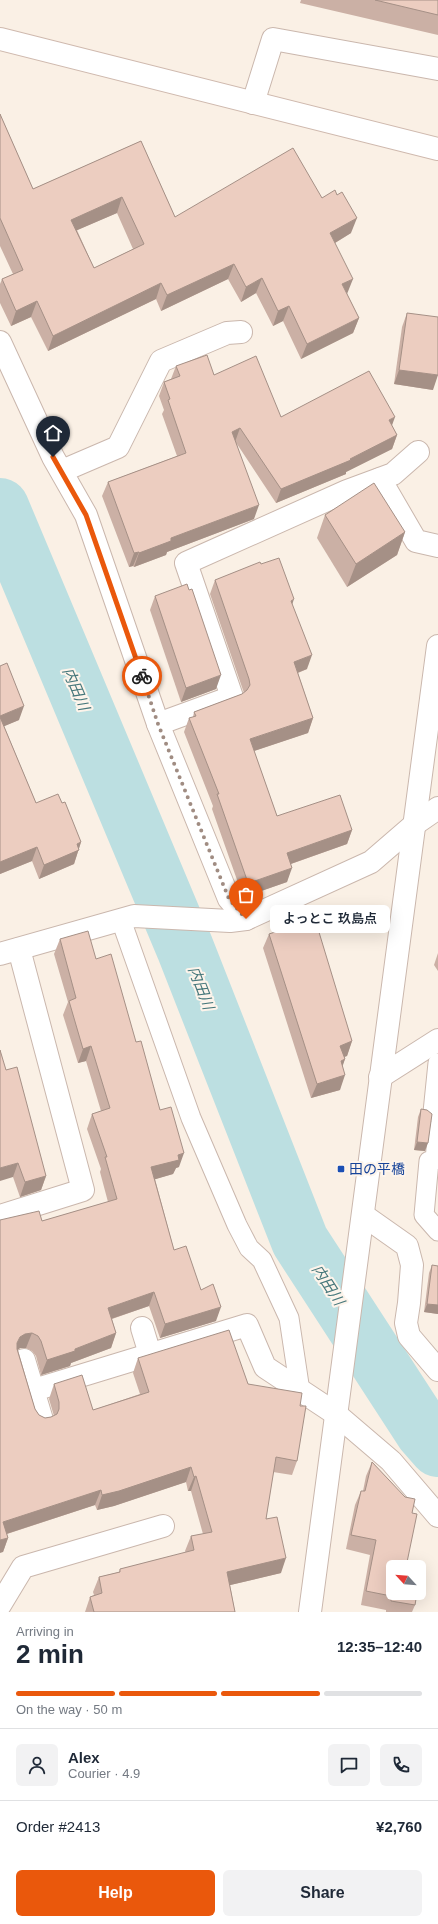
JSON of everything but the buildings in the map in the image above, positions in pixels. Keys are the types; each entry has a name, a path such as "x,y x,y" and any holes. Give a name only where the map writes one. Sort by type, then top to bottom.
{"street":[{"path":"0,39 438,149"},
{"path":"253,103 273,39 438,69"},
{"path":"62,471 118,447 161,361 227,333 241,332"},
{"path":"0,342 62,471 86,515 158,724 238,920"},
{"path":"158,724 232,697 186,563 347,491 393,474 418,452"},
{"path":"380,479 416,541 438,546"},
{"path":"310,1612 438,646"},
{"path":"0,1216 83,1190 10,951 127,918 238,920 371,862 415,824 438,808"},
{"path":"380,1077 438,1040"},
{"path":"363,1215 407,1246 412,1265 406,1323 408,1336 438,1370"},
{"path":"34,1390 247,1325 265,1367 336,1414 391,1461 438,1516"},
{"path":"142,1328 150,1354"},
{"path":"24,1360 42,1420"},
{"path":"0,1605 23,1567 163,1526"}],"lane":[{"path":"127,918 194,1125 237,1225 249,1248 262,1260 289,1318 300,1391"},
{"path":"438,1063 433,1112 438,1113"},
{"path":"438,1128 435,1160 429,1161 424,1215 438,1231"}],"waterway":[{"name":"内田川","path":"0,507 185,948 300,1241 424,1432 438,1448"}],"way so far":[{"path":"142,676 158,724 229,899 246,919"}],"place":[{"name":"よっとこ 玖島点","path":"246,919"},
{"name":"田の平橋","path":"341,1169"}],"route":[{"path":"53,457 86,515 142,676"}]}
